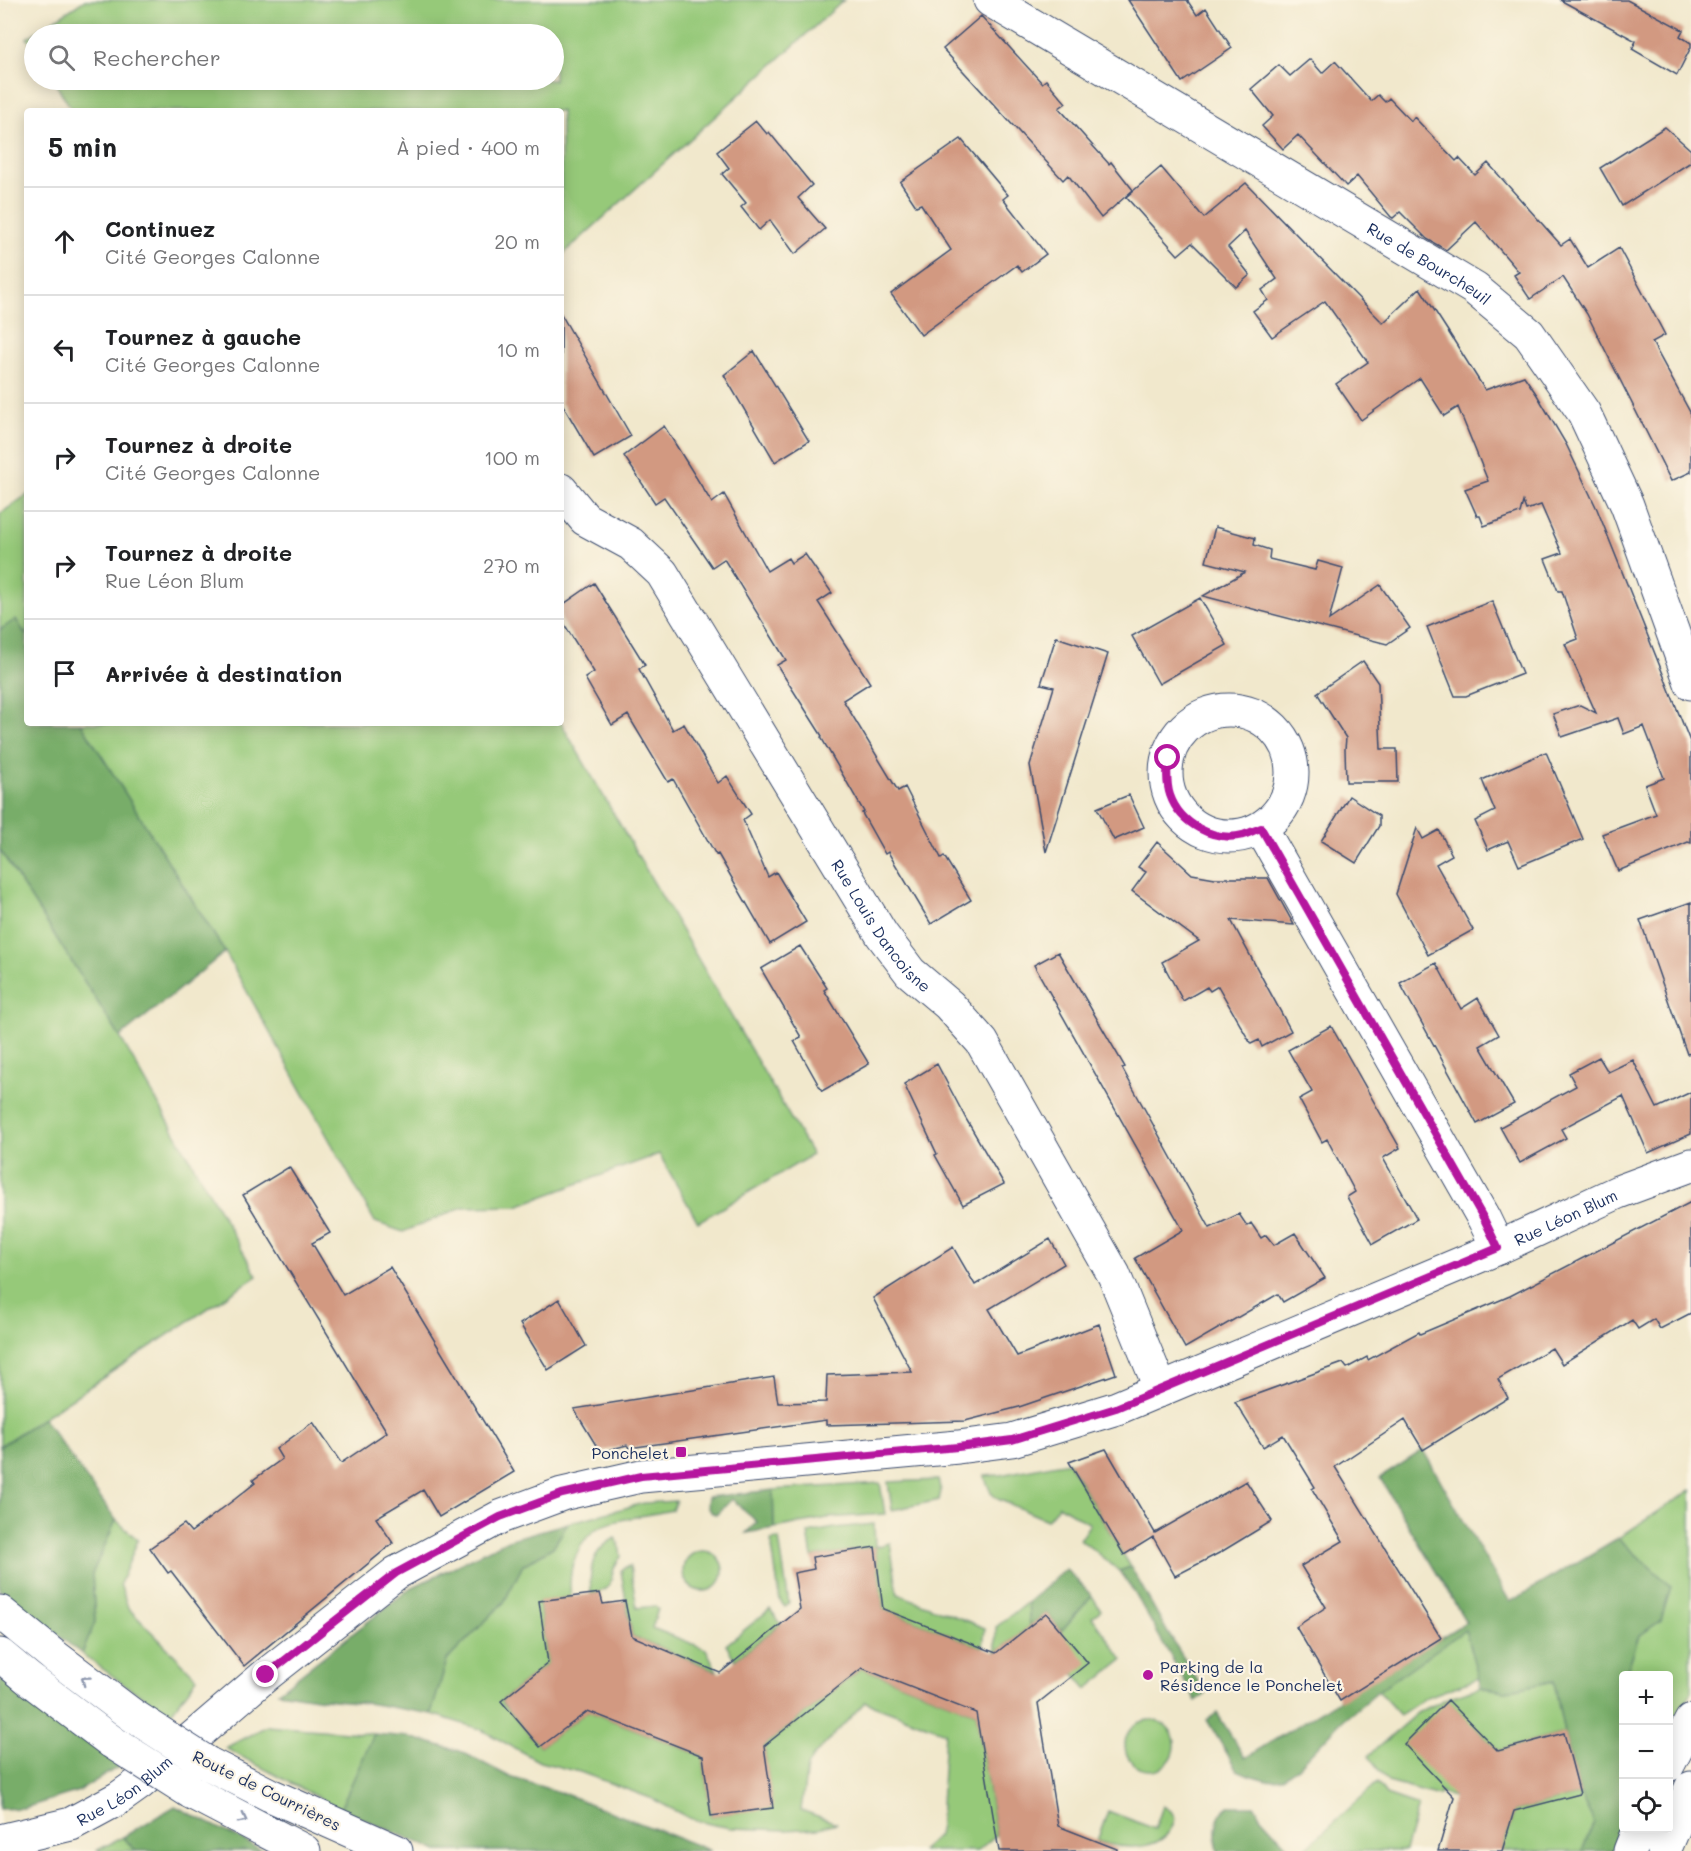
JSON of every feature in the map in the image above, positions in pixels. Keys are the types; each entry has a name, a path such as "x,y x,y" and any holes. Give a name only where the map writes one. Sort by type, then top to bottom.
{"street":[{"name":"Rue de Bourcheuil","path":"990,0 1475,288 1529,334 1584,413 1618,484 1691,683"},
{"name":"Rue Louis Dancoisne","path":"564,494 585,519 631,544 662,573 882,935 910,972 949,1005 982,1042 1114,1275 1161,1390"},
{"path":"1261,828 1484,1219 1498,1248"},
{"name":"Rue Léon Blum","path":"0,1841 71,1824 119,1798 158,1768 266,1675 396,1573 500,1517 562,1494 641,1476 1012,1440 1116,1408 1161,1390 1498,1248 1618,1192 1691,1165"},
{"name":"Route de Courrières","path":"0,1612 132,1715 207,1763 270,1795 396,1851"},
{"name":"Route de Courrières","path":"0,1655 112,1742 191,1792 304,1851"},
{"path":"1673,1755 1691,1721"},
{"path":"1664,1851 1691,1788"},
{"path":"1630,1851 1637,1833"}],"green space":[{"path":"85,0 844,0 564,253 564,108 71,108 59,90 564,90 564,24 48,24"},
{"path":"24,497 24,632 16,620 0,630 0,514"},
{"path":"16,619 24,632 24,726 83,726 225,952 120,1037 0,850 0,630"},
{"path":"83,726 563,726 812,1155 698,1222 659,1154 517,1206 463,1207 403,1232 375,1222 225,952"},
{"path":"0,850 120,1037 257,1276 0,1446"},
{"path":"43,1418 116,1520 92,1574 95,1622 82,1654 0,1590 0,1446"},
{"path":"1423,1450 1510,1602 1618,1538 1671,1586 1661,1620 1639,1636 1627,1671 1619,1671 1619,1833 1622,1833 1622,1851 1582,1851 1594,1822 1580,1794 1564,1733 1554,1681 1505,1691 1481,1687 1465,1630 1378,1691 1341,1722 1298,1767 1283,1778 1266,1780 1237,1770 1207,1720 1217,1713 1245,1758 1466,1622 1380,1478"},
{"path":"1068,1462 1131,1567 1119,1571 1080,1539 1090,1524 1059,1505 1047,1520 998,1499 991,1493 984,1476"},
{"path":"938,1480 941,1491 939,1500 892,1510 888,1482"},
{"path":"880,1483 885,1514 827,1518 774,1528 773,1490"},
{"path":"773,1490 774,1528 746,1533 757,1522 732,1499 717,1514 711,1512 707,1506 708,1497"},
{"path":"1691,1490 1691,1692 1673,1721 1673,1671 1627,1671 1639,1636 1661,1620 1671,1586 1618,1538"},
{"path":"676,1501 672,1510 621,1520 595,1530 579,1548 574,1561 570,1576 571,1597 539,1602 548,1663 501,1701 540,1747 588,1711 703,1756 711,1816 772,1807 764,1746 862,1668 976,1713 996,1835 977,1851 921,1851 938,1835 945,1732 865,1702 812,1758 807,1767 801,1810 836,1823 819,1828 786,1830 731,1828 689,1818 653,1799 580,1772 540,1762 480,1729 431,1714 447,1660 504,1602 523,1565 553,1547 568,1523 644,1503"},
{"path":"116,1520 138,1540 120,1584 128,1608 197,1678 171,1713 131,1689 82,1654 95,1622 92,1574"},
{"path":"568,1523 553,1547 523,1565 504,1602 447,1660 431,1714 278,1692 411,1588 508,1540"},
{"path":"874,1524 875,1547 812,1557 808,1533"},
{"path":"615,1538 619,1544 621,1557 606,1588 591,1594 591,1569 596,1555"},
{"path":"779,1539 789,1604 785,1607 780,1601 771,1540"},
{"path":"890,1543 898,1594 985,1628 983,1648 883,1609 875,1547"},
{"path":"703,1551 717,1557 723,1571 717,1585 703,1591 689,1585 683,1571 689,1557"},
{"path":"630,1566 637,1608 655,1606 658,1609 652,1628 706,1649 717,1671 632,1636 621,1571"},
{"path":"1131,1567 1206,1694 1196,1701 1134,1592 1119,1571"},
{"path":"1066,1569 1092,1596 1061,1631 1046,1613 1030,1626 1028,1602"},
{"path":"1092,1596 1101,1610 1092,1617 1123,1660 1087,1689 1074,1674 1061,1631"},
{"path":"1028,1602 1030,1626 996,1653 996,1627"},
{"path":"770,1609 781,1624 735,1660 726,1645"},
{"path":"1465,1629 1479,1678 1427,1697 1400,1715 1378,1691"},
{"path":"0,1678 120,1766 79,1791 24,1808 0,1809"},
{"path":"1554,1681 1564,1733 1498,1751 1448,1701 1454,1797 1440,1793 1439,1796 1388,1782 1368,1756 1417,1713 1450,1697 1481,1687 1505,1691"},
{"path":"1145,1720 1155,1720 1168,1727 1175,1740 1175,1750 1168,1763 1155,1770 1145,1770 1136,1766 1129,1759 1125,1750 1125,1740 1129,1731 1136,1724"},
{"path":"267,1726 374,1734 340,1809 225,1748"},
{"path":"374,1734 409,1737 460,1751 510,1777 565,1794 711,1851 438,1851 340,1809"},
{"path":"1377,1783 1386,1795 1418,1806 1405,1851 1305,1851 1305,1849"},
{"path":"1580,1794 1594,1822 1582,1851 1502,1851 1514,1811"},
{"path":"175,1806 264,1851 136,1851 123,1837"},
{"path":"1163,1806 1171,1811 1175,1818 1171,1829 1155,1842 1133,1847 1097,1841 1108,1811 1155,1829"},
{"path":"1229,1806 1255,1806 1260,1816 1292,1851 1218,1851 1216,1826 1220,1815"},
{"path":"123,1837 136,1851 96,1851"}],"building":[{"path":"1128,0 1187,0 1197,15 1206,8 1232,48 1182,82"},
{"path":"1560,0 1627,0 1683,30 1680,36 1691,43 1691,47 1677,75 1632,49 1636,41"},
{"path":"981,16 1042,83 1046,80 1066,103 1059,108 1109,164 1111,162 1133,190 1101,218 1068,175 1063,180 943,49"},
{"path":"1310,59 1322,73 1335,61 1371,101 1378,95 1385,102 1389,98 1411,121 1414,117 1456,161 1459,158 1475,175 1488,163 1561,245 1570,239 1588,268 1619,248 1665,335 1652,342 1691,414 1691,472 1671,481 1587,314 1563,277 1530,299 1514,275 1519,272 1476,222 1446,250 1427,239 1400,212 1393,218 1391,217 1357,176 1346,186 1298,135 1283,149 1262,126 1273,116 1251,89 1279,65 1290,76"},
{"path":"756,121 767,134 769,132 812,185 798,198 825,229 795,254 770,220 759,230 741,207 746,203 722,174 729,168 717,152"},
{"path":"1665,127 1691,150 1691,162 1622,206 1600,168"},
{"path":"961,139 1008,195 1003,199 1046,254 1022,272 1017,265 921,335 891,294 951,250 921,204 916,206 900,182"},
{"path":"1161,167 1204,218 1246,183 1383,323 1420,288 1485,390 1524,376 1566,444 1597,509 1691,744 1691,843 1688,842 1618,871 1602,834 1656,814 1645,785 1664,778 1644,726 1624,734 1618,718 1562,737 1553,714 1580,705 1596,713 1565,644 1578,639 1562,591 1558,591 1545,559 1562,553 1541,505 1526,510 1523,502 1520,513 1484,526 1465,489 1488,481 1458,407 1444,416 1420,378 1361,420 1336,384 1368,362 1325,301 1272,337 1253,311 1268,300 1262,290 1277,279 1245,231 1228,247 1250,275 1236,287 1192,243 1178,255 1126,197"},
{"path":"564,319 631,436 594,458 564,407"},
{"path":"754,351 809,441 775,462 724,375"},
{"path":"664,426 712,503 724,494 767,571 788,558 791,563 805,554 832,593 818,602 870,683 843,700 898,791 905,787 941,858 944,856 971,900 931,924 888,852 885,854 822,736 777,665 786,660 724,559 712,567 664,497 655,503 624,456"},
{"path":"1215,527 1255,538 1254,545 1270,550 1269,559 1315,570 1318,561 1343,568 1329,620 1380,585 1410,628 1387,644 1203,596 1245,572 1206,562"},
{"path":"594,583 645,665 639,669 673,730 684,724 718,783 727,776 751,814 743,820 768,877 776,872 806,922 770,944 673,779 668,782 628,715 612,725 585,678 594,672 564,624 564,604"},
{"path":"1200,598 1227,645 1159,684 1132,636"},
{"path":"1492,601 1522,674 1466,696 1455,696 1427,627"},
{"path":"1056,637 1108,654 1046,852 1030,765 1054,687 1041,684"},
{"path":"1363,661 1378,683 1381,749 1397,749 1398,782 1346,782 1346,738 1317,693"},
{"path":"1546,752 1583,839 1519,866 1508,841 1488,850 1475,821 1495,811 1482,780"},
{"path":"1129,795 1144,827 1114,840 1097,808"},
{"path":"1349,796 1379,816 1379,826 1356,863 1321,841"},
{"path":"1417,828 1423,839 1439,830 1452,855 1436,864 1473,930 1428,955 1396,894"},
{"path":"1157,842 1192,874 1215,878 1268,878 1294,925 1231,920 1291,1031 1262,1047 1259,1040 1251,1044 1218,986 1210,991 1207,987 1183,1001 1162,962 1199,941 1132,891 1146,872 1138,867"},
{"path":"1691,902 1691,1053 1687,1054 1640,920"},
{"path":"800,946 827,988 824,990 869,1064 822,1091 794,1041 801,1037 761,969"},
{"path":"1058,952 1125,1067 1122,1068 1210,1228 1239,1214 1247,1226 1251,1223 1261,1238 1266,1235 1274,1245 1295,1233 1325,1278 1283,1302 1278,1294 1185,1348 1135,1258 1183,1230 1034,965"},
{"path":"1436,963 1461,1009 1478,998 1499,1035 1480,1046 1514,1104 1477,1124 1400,983"},
{"path":"1331,1026 1400,1148 1383,1158 1417,1219 1373,1244 1347,1197 1355,1192 1327,1139 1322,1142 1299,1099 1312,1092 1288,1050"},
{"path":"1599,1057 1608,1072 1633,1060 1657,1108 1691,1092 1691,1134 1648,1153 1623,1096 1561,1129 1566,1138 1520,1163 1500,1127 1576,1086 1569,1073"},
{"path":"937,1064 1004,1184 963,1205 935,1155 937,1154 904,1084"},
{"path":"289,1167 330,1233 312,1243 343,1295 390,1267 514,1472 439,1517 423,1490 376,1518 393,1543 244,1666 171,1571 168,1573 150,1548 184,1524 191,1532 235,1499 255,1483 253,1480 282,1459 276,1449 313,1422 341,1463 387,1432 243,1195"},
{"path":"1691,1202 1691,1313 1660,1329 1654,1319 1638,1329 1632,1320 1562,1364 1552,1348 1498,1379 1508,1398 1423,1450 1405,1420 1335,1467 1441,1638 1340,1701 1296,1627 1326,1607 1301,1566 1343,1541 1312,1489 1315,1487 1283,1435 1263,1447 1235,1402 1343,1363 1347,1368 1367,1357 1368,1360 1419,1332 1420,1334 1510,1296"},
{"path":"1050,1239 1064,1264 989,1309 1017,1356 1099,1324 1116,1374 1019,1407 965,1421 826,1425 826,1420 629,1448 627,1445 600,1452 574,1409 774,1377 778,1403 826,1402 827,1375 912,1372 873,1298 953,1247 975,1285"},
{"path":"559,1299 586,1346 548,1370 520,1324"},
{"path":"1106,1449 1155,1533 1246,1481 1272,1521 1221,1552 1175,1576 1153,1537 1124,1555 1069,1462"},
{"path":"875,1547 883,1609 996,1653 1046,1613 1088,1663 1038,1703 1058,1826 1117,1849 1117,1851 999,1851 976,1713 862,1668 764,1746 773,1808 711,1816 703,1756 588,1711 540,1747 501,1701 548,1663 539,1601 600,1593 603,1604 625,1601 632,1636 720,1673 800,1609 794,1573 814,1569 812,1557"},
{"path":"1448,1700 1498,1751 1564,1733 1580,1794 1514,1811 1502,1851 1438,1851 1454,1797 1404,1744"}],"place":[{"name":"Ponchelet","path":"681,1452"},
{"name":"Parking de la Résidence le Ponchelet","path":"1148,1675"}],"route":[{"path":"266,1675 396,1573 500,1517 562,1494 641,1476 1012,1440 1116,1408 1498,1248 1484,1219 1261,828 1242,835 1223,836 1206,832 1195,826 1177,809 1170,795 1166,777 1168,758"}]}
